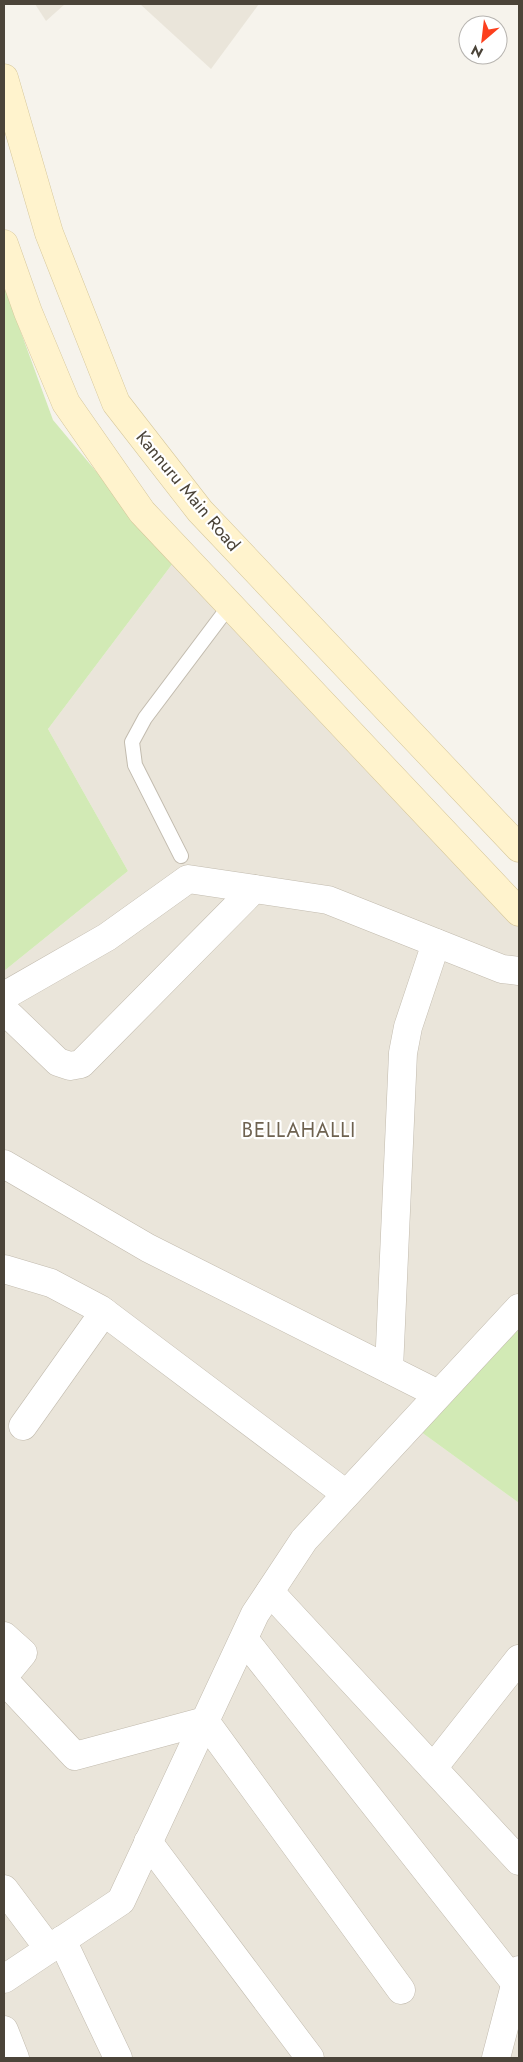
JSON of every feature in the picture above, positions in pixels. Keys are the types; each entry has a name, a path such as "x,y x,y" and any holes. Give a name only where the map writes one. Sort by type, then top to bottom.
{"main road":[{"name":"Kannuru Main Road","path":"4,78 49,233 116,403 200,511 519,848"},
{"path":"4,244 28,312 66,403 142,512 519,912"}],"street":[{"path":"4,996 108,937 188,880 328,900 502,969 519,971"},
{"path":"4,1010 58,1062 70,1066 82,1064 254,889"},
{"path":"389,1370 403,1053 408,1027 436,943"},
{"path":"4,1164 148,1248 438,1394"},
{"path":"4,1269 51,1283 104,1312 346,1494"},
{"path":"4,1979 121,1901 255,1614 304,1540 519,1308"},
{"path":"24,1426 104,1312"},
{"path":"270,1592 519,1861"},
{"path":"4,1636 23,1653 4,1678 75,1756 205,1721"},
{"path":"244,1639 518,1977 496,2058"},
{"path":"433,1768 519,1659"},
{"path":"205,1721 400,1990"},
{"path":"148,1842 310,2058"},
{"path":"4,1889 55,1944 118,2058"},
{"path":"4,2030 15,2058"}],"lane":[{"path":"181,856 135,765 132,742 145,718 230,605"}],"shaded area":[{"path":"35,4 65,4 46,21"},
{"path":"140,4 259,4 211,69"},
{"path":"173,563 519,916 519,1329 417,1429 519,1503 519,2058 4,2058 4,971 128,871 48,729"}],"green space":[{"path":"4,286 53,420 173,563 48,729 128,871 4,971"},
{"path":"519,1329 519,1503 417,1429"}],"district":[{"name":"BELLAHALLI","path":"299,1130"}]}
